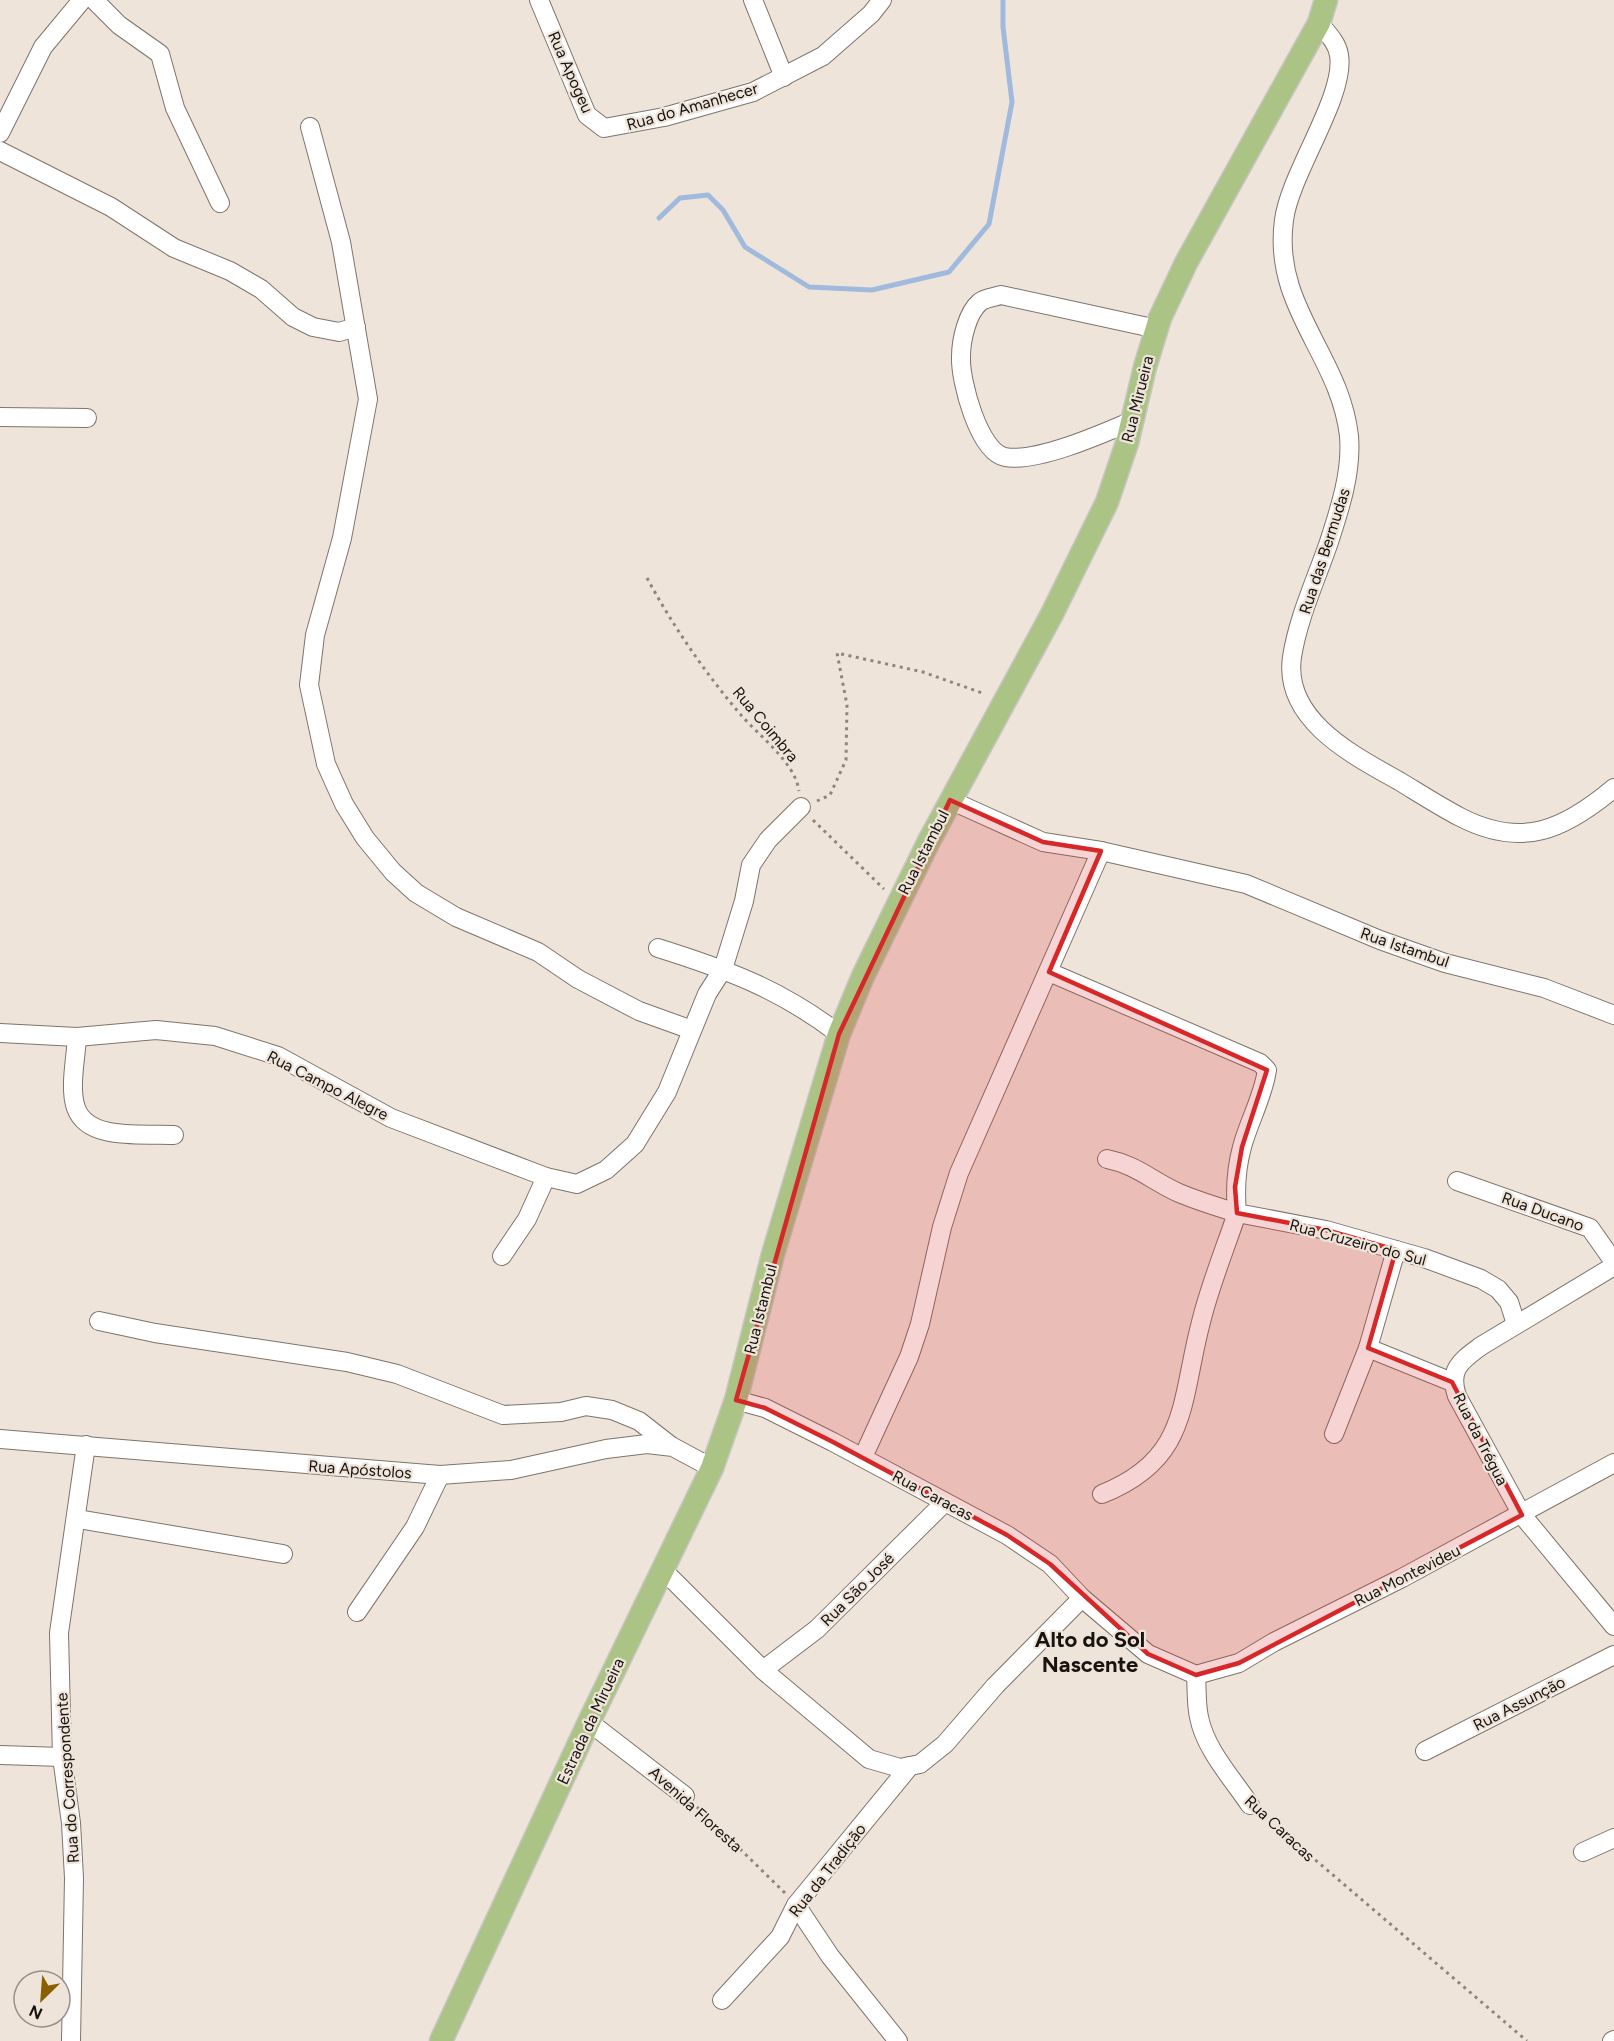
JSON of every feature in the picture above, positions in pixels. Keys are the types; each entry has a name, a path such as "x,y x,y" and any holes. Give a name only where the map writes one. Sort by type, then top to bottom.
{"main road":[{"name":"Rua Mirueira","path":"950,800 1052,614 1107,502 1157,329 1186,263 1320,23 1326,0"},
{"name":"Rua Istambul","path":"736,1400 773,1254 839,1034 897,903 950,800"},
{"name":"Estrada da Mirueira","path":"441,2041 589,1722 712,1468 736,1400"}],"street":[{"path":"0,133 43,46 82,0"},
{"path":"94,0 119,25 160,54 175,108 220,203"},
{"name":"Rua Apogeu","path":"539,0 587,115 604,128 616,128"},
{"path":"753,0 784,77"},
{"name":"Rua do Amanhecer","path":"616,128 753,92 823,56 871,14 882,0"},
{"name":"Rua das Bermudas","path":"1320,23 1335,42 1339,73 1289,194 1282,238 1283,262 1288,286 1298,314 1317,345 1343,401 1349,438 1347,478 1340,508 1300,623 1292,659 1294,692 1308,716 1332,740 1462,818 1499,831 1533,834 1563,824 1595,804 1614,788"},
{"path":"310,127 341,242 368,399 342,538 315,635 309,686 326,764 344,804 365,838 393,872 417,893 456,917 538,952 578,979 639,1011 692,1030 707,994 723,969 744,901 751,865 768,840 801,807"},
{"path":"0,151 111,207 174,248 230,271 261,289 293,317 313,327 339,332 356,327"},
{"path":"1132,421 1045,453 1004,457 988,446 965,388 961,357 968,318 981,301 1001,295 1157,329"},
{"path":"0,417 87,418"},
{"name":"Rua Istambul","path":"950,800 1043,842 1101,851 1246,884 1380,940 1445,963 1544,988 1614,1015"},
{"path":"863,1457 909,1357 920,1324 942,1227 959,1173 1101,851"},
{"path":"658,948 764,985 809,1011 839,1034"},
{"path":"1049,972 1260,1063 1267,1070 1265,1086 1242,1147 1235,1187 1237,1213 1201,1321 1180,1418 1159,1458 1128,1483 1102,1494"},
{"name":"Rua Campo Alegre","path":"0,1033 77,1037 156,1030 215,1036 278,1056 391,1118 546,1176 577,1184 606,1170 635,1144 667,1092 692,1030"},
{"path":"77,1037 76,1106 83,1122 103,1131 174,1135"},
{"name":"Rua Cruzeiro do Sul","path":"1107,1159 1125,1162 1178,1193 1237,1213 1326,1230 1396,1250 1481,1279 1498,1289 1509,1302 1516,1324"},
{"path":"502,1256 527,1220 546,1176"},
{"name":"Rua Ducano","path":"1457,1181 1590,1227 1614,1264"},
{"path":"1335,1434 1368,1348 1396,1250"},
{"name":"Rua da Trégua","path":"1614,1264 1516,1324 1462,1361 1454,1373 1452,1382 1457,1396 1522,1515 1614,1626"},
{"path":"99,1321 155,1334 271,1349 397,1374 503,1415 561,1412 586,1406 612,1410 639,1421 673,1447"},
{"path":"1368,1348 1452,1382"},
{"name":"Rua Caracas","path":"736,1400 765,1408 863,1457 1028,1549 1050,1564 1082,1598 1148,1654 1196,1675 1199,1717 1204,1732 1215,1754 1250,1805"},
{"name":"Rua Apóstolos","path":"0,1439 440,1475 511,1470 606,1449 637,1445 673,1447 712,1468"},
{"name":"Rua do Correspondente","path":"71,2041 74,1878 71,1823 62,1757 59,1633 78,1519 86,1445"},
{"name":"Rua Montevideu","path":"1196,1675 1239,1663 1274,1642 1522,1515 1614,1463"},
{"path":"357,1612 415,1527 440,1475"},
{"name":"Rua São José","path":"763,1670 817,1629 945,1502"},
{"path":"78,1519 283,1554"},
{"path":"663,1570 763,1670 869,1759 881,1765 920,1764 945,1744 995,1686 1082,1598"},
{"name":"Rua Assunção","path":"1425,1751 1614,1655"},
{"name":"Avenida Floresta","path":"589,1722 685,1796"},
{"path":"0,1755 62,1757"},
{"name":"Rua da Tradição","path":"722,2000 780,1937 796,1905 910,1766"},
{"path":"1583,1852 1614,1838"},
{"path":"796,1905 830,1956 896,2040"}],"path":[{"name":"Rua Coimbra","path":"647,578 697,656 742,716 780,757 798,784 801,807"},
{"path":"897,903 801,807 830,795 846,760 847,705 837,653 923,672 1004,700"},
{"name":"Avenida Floresta","path":"685,1796 796,1905"},
{"name":"Rua Caracas","path":"1250,1805 1527,2041"}],"highlighted area":[{"path":"950,800 1043,842 1101,851 1049,972 1267,1070 1242,1147 1235,1187 1237,1213 1326,1230 1396,1250 1368,1348 1452,1382 1522,1515 1239,1663 1196,1675 1148,1654 1050,1564 1007,1535 765,1408 736,1400 839,1034"}],"waterway":[{"path":"659,218 680,198 708,195 723,210 745,247 809,287 872,290 949,272 989,224 1012,102 1003,27 1003,0"}],"district":[{"name":"Alto do Sol Nascente","path":"1090,1652"}]}
